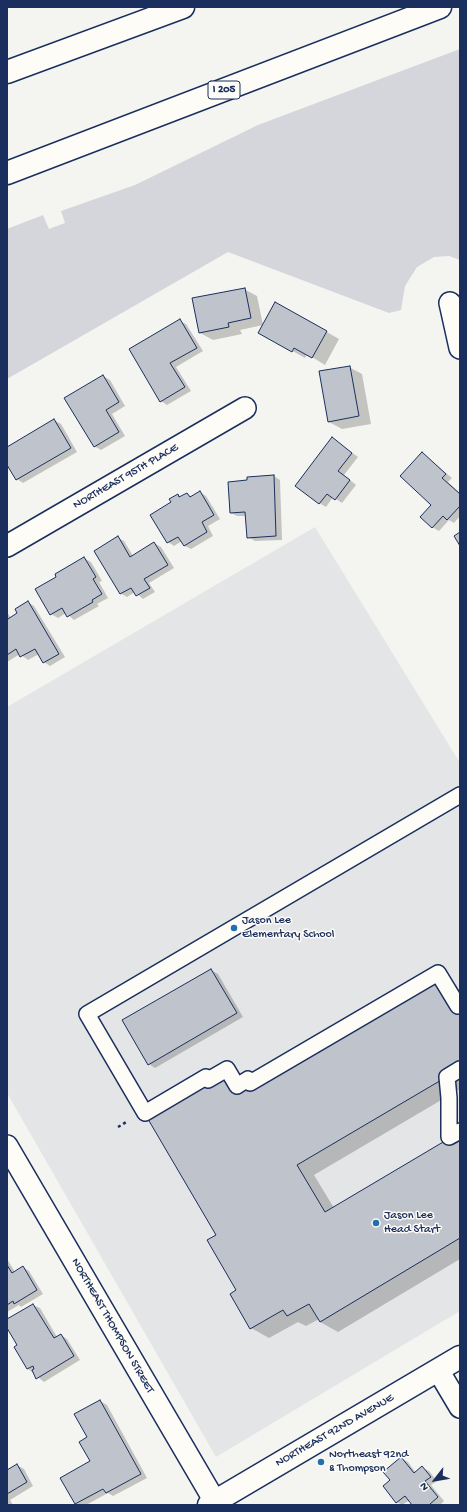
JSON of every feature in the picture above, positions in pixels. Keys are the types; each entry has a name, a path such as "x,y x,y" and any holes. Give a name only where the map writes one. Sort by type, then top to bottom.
{"main road":[{"path":"7,72 183,7"},
{"name":"I 205","path":"7,173 440,7"},
{"name":"NORTHEAST 92ND AVENUE","path":"214,1504 460,1357"}],"street":[{"path":"450,303 460,348"},
{"name":"NORTHEAST 95TH PLACE","path":"7,546 244,408"},
{"path":"460,795 87,1014 145,1113 206,1077 208,1080 227,1069 237,1086 248,1079 250,1083 438,973 458,1006 460,1005"},
{"path":"460,1070 447,1078 449,1088 450,1137 460,1131"},
{"name":"NORTHEAST THOMPSON STREET","path":"7,1146 214,1504"},
{"path":"438,1370 460,1407"}],"shaded area":[{"path":"460,49 460,260 449,256 434,257 417,267 405,286 401,310 389,313 228,252 7,379 7,229 43,215 49,229 65,223 61,211 135,185 258,125"},
{"name":"Jason Lee Elementary School","path":"315,527 460,763 460,1311 216,1457 7,1093 7,707"}],"building":[{"path":"245,288 251,318 228,323 229,327 199,333 192,298"},
{"path":"275,302 327,331 312,358 294,348 292,352 258,333"},
{"path":"180,319 197,348 170,363 185,387 160,402 129,349"},
{"path":"350,366 359,416 328,422 319,371"},
{"path":"103,375 119,402 106,410 119,432 94,447 64,398"},
{"path":"54,419 71,448 16,480 7,465 7,447"},
{"path":"332,437 352,453 338,471 350,480 335,500 327,494 319,504 295,486"},
{"path":"422,452 446,474 442,478 460,494 460,506 447,520 443,516 432,528 420,517 431,505 400,476"},
{"path":"274,475 276,536 247,538 245,512 230,513 228,482 247,480 247,477"},
{"path":"200,491 214,515 202,522 207,532 184,546 178,537 167,543 150,515 171,502 169,499 178,494 179,497 187,493 190,497"},
{"path":"460,532 460,546 454,536"},
{"path":"118,536 130,557 154,542 168,565 144,579 150,588 136,596 131,588 120,594 94,551"},
{"path":"84,557 96,577 93,579 102,594 92,600 93,602 67,617 62,608 50,615 35,589 56,577 55,574"},
{"path":"28,601 59,654 43,663 35,649 20,657 16,649 7,655 7,618 8,619 17,613 15,609"},
{"path":"211,969 237,1013 148,1065 122,1020"},
{"path":"437,973 460,1012 460,1069 297,1165 325,1212 460,1132 460,1238 320,1322 309,1304 287,1316 283,1310 250,1329 230,1294 236,1290 207,1240 216,1235 145,1114 227,1069 237,1086"},
{"path":"7,1265 12,1273 23,1266 37,1290 14,1304 13,1301 7,1305"},
{"path":"33,1304 54,1338 61,1334 74,1356 36,1379 32,1370 34,1369 33,1366 27,1369 14,1347 17,1345 7,1328 7,1319"},
{"path":"100,1400 141,1474 106,1493 103,1489 75,1504 60,1478 90,1461 79,1442 87,1437 74,1414"},
{"path":"401,1457 414,1473 422,1466 431,1477 425,1481 438,1497 429,1505 412,1505 405,1496 396,1503 383,1486 390,1480 383,1472"},
{"path":"17,1464 27,1482 7,1494 7,1470"}],"place":[{"name":"Jason Lee Elementary School","path":"234,928"},
{"name":"Jason Lee Head Start","path":"376,1223"},
{"name":"Northeast 92nd & Thompson","path":"321,1462"}]}
